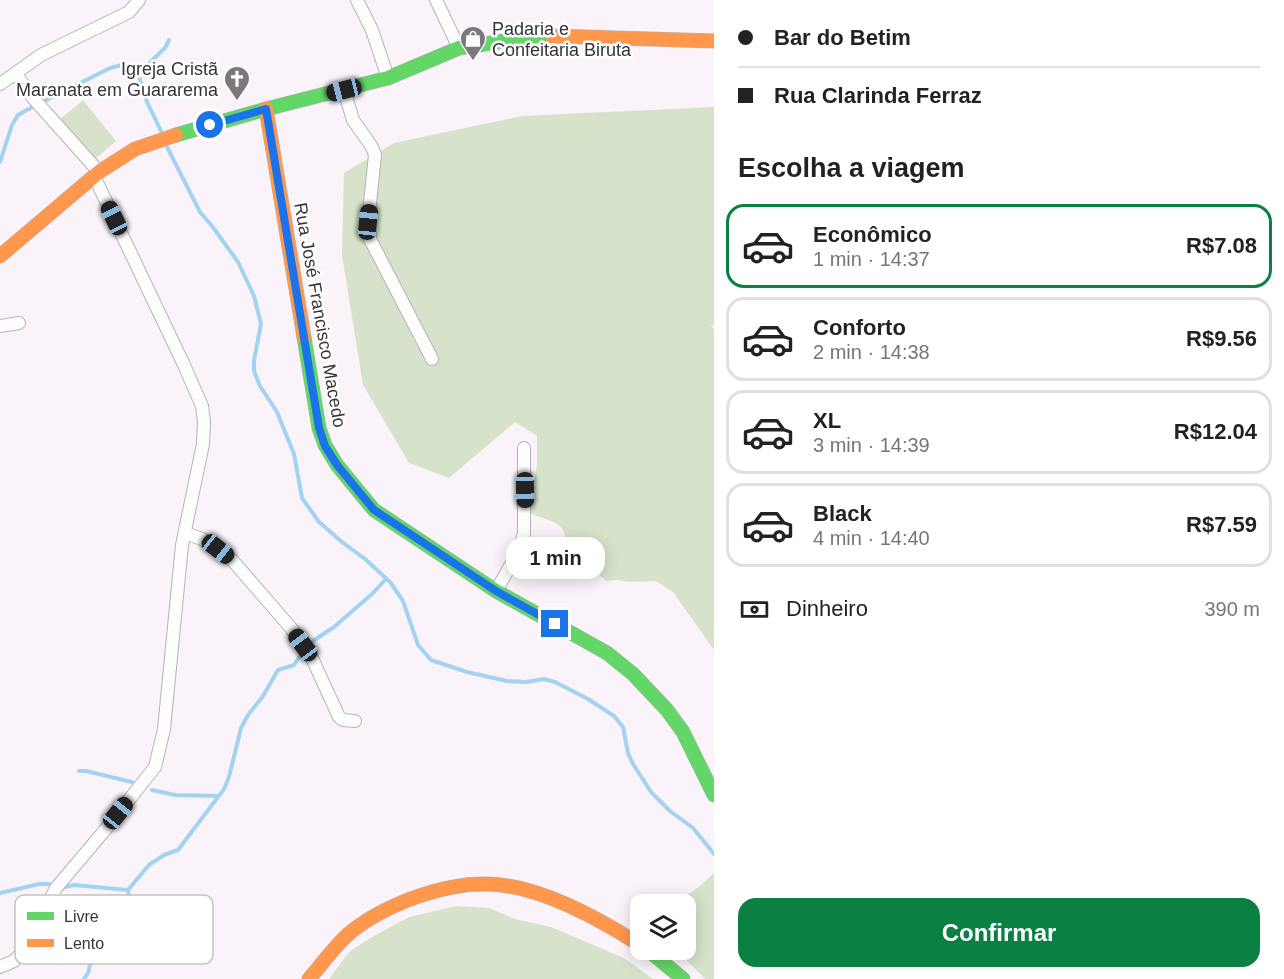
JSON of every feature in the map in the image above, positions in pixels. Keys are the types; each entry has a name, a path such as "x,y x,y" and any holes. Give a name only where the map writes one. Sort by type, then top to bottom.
{"main road":[{"path":"0,256 96,174 135,149 266,109 388,78 459,48 536,36 714,41"},
{"name":"Rua José Francisco Macedo","path":"266,109 319,428 325,446 337,465 374,510 496,591 607,653 633,674 667,710 683,732 714,795"},
{"path":"309,979 337,945 372,917 397,905 445,888 469,885 505,885 533,894 595,918 630,939"},
{"path":"660,960 683,979"}],"street":[{"path":"0,84 41,55 129,12 139,0"},
{"path":"357,0 372,30 388,78"},
{"path":"436,0 459,48"},
{"path":"16,74 96,174 202,406 204,422 203,444 182,545 164,729 155,767 52,895"},
{"path":"344,90 353,120 375,155 368,222 370,239 432,359"},
{"path":"0,326 19,323"},
{"path":"496,591 518,552 524,534 524,448"},
{"path":"185,533 202,539 233,561 306,648 320,673 339,717 355,721"},
{"path":"0,967 15,960"}],"green space":[{"path":"83,100 116,141 93,161 59,120"},
{"path":"714,107 714,325 711,325 714,330 714,650 673,592 656,581 606,581 594,570 570,562 566,539 561,527 529,513 537,465 537,436 515,422 449,478 409,463 363,385 342,255 344,173 394,143 522,116"},
{"path":"714,873 714,979 705,979 686,960 696,960 696,894 689,894"},
{"path":"456,906 489,908 515,919 551,927 624,958 653,979 329,979 349,952 372,937 409,917"}],"waterway":[{"path":"139,73 165,48 169,40"},
{"path":"0,162 12,125 18,115 110,68 122,65 137,70 147,102 162,133"},
{"path":"165,143 200,212 238,262 254,296 261,324 254,371 260,386 277,412 294,454 302,498 319,522 390,582 403,601 418,645 431,660 467,672 507,681 526,682 544,679 555,682 614,716 623,727 628,753 633,764 651,792 670,811 693,828 714,854"},
{"path":"307,645 334,627 386,579"},
{"path":"129,895 128,890 149,865 164,855 178,850 224,789 241,728 248,715 263,696 278,670 294,665 303,651"},
{"path":"79,771 132,782"},
{"path":"152,790 175,795 218,796"},
{"path":"0,893 39,884 49,884"},
{"path":"61,888 74,885 128,890"},
{"path":"84,979 90,964"}],"traffic: fast":[{"path":"176,135 388,78 459,48 536,36 552,36"},
{"path":"304,337 319,428 325,445 337,465 374,510 496,591 607,653 633,674 667,710 683,732 714,795"},
{"path":"660,960 683,979"}],"traffic: slow":[{"path":"552,36 714,41"},
{"path":"266,109 304,337"},
{"path":"0,256 99,172 135,149 176,135"},
{"path":"309,979 346,936 375,916 425,894 470,884 488,884 527,890 587,914 630,939"}],"place":[{"name":"Padaria e Confeitaria Biruta","path":"473,62"},
{"name":"Igreja Cristã Maranata em Guararema","path":"237,102"}],"route":[{"path":"210,125 266,109 319,428 325,446 337,465 374,510 496,591 555,624"}]}
